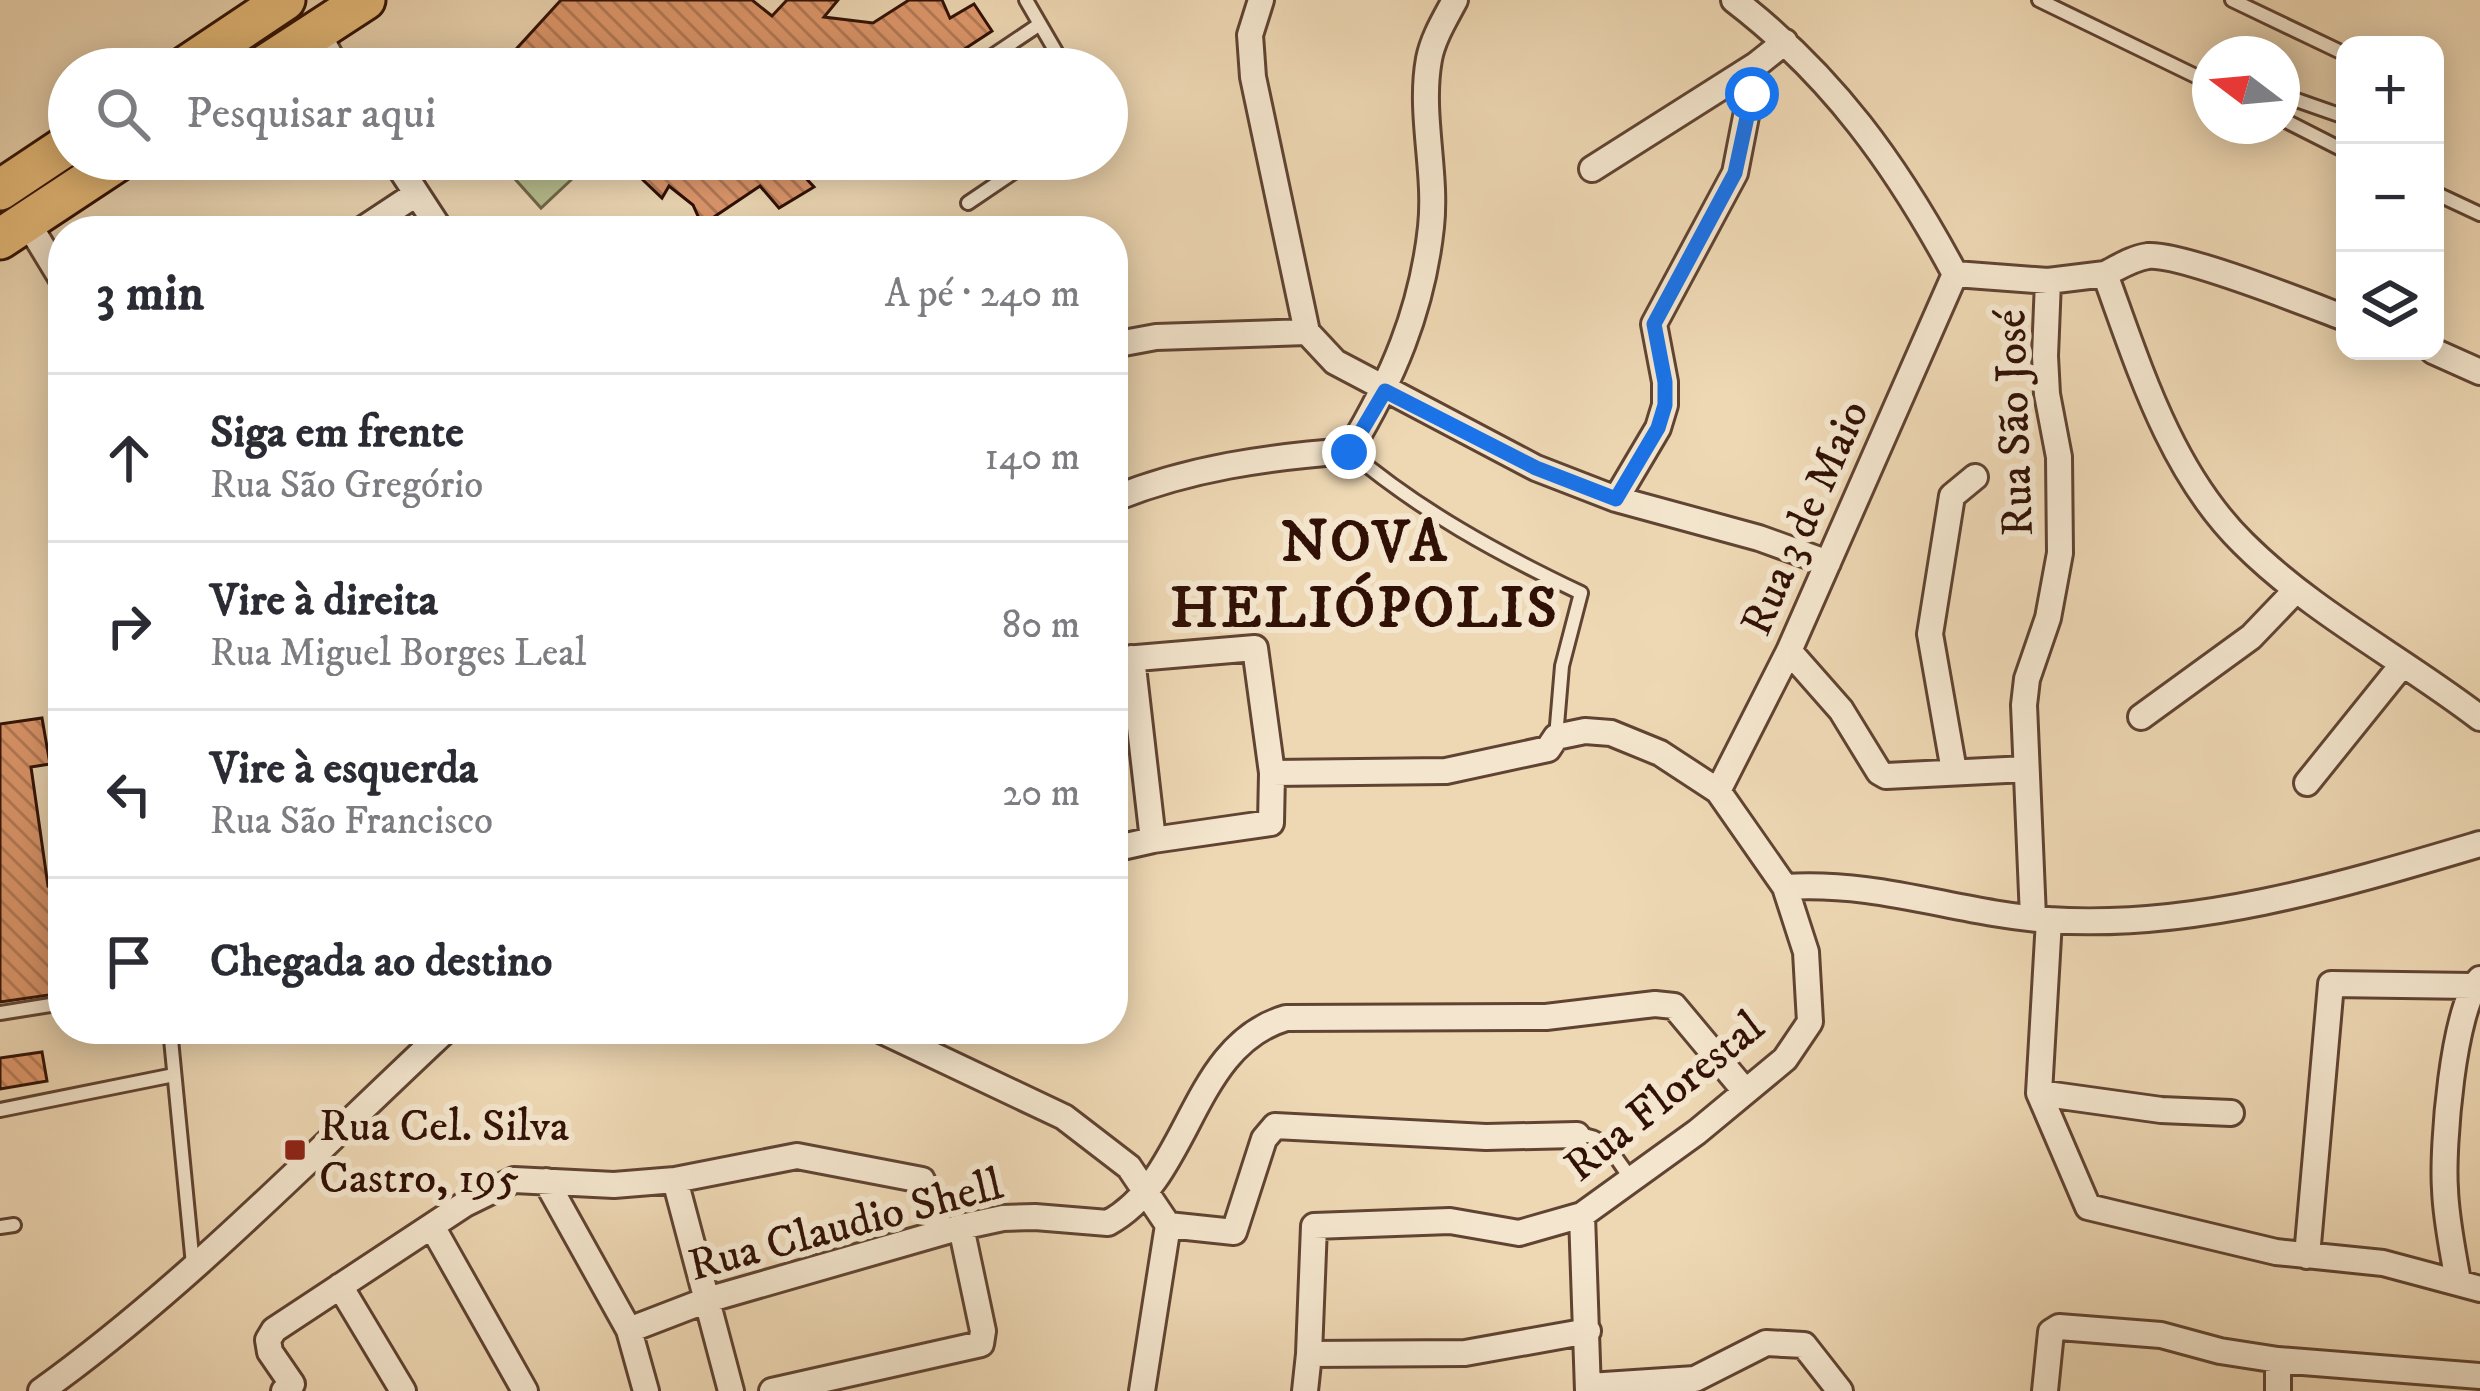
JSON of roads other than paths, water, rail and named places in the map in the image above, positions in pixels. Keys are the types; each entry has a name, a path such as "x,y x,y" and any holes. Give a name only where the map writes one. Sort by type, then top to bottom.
{"main road":[{"path":"213,48 285,0"},
{"path":"280,48 312,15 365,0"},
{"path":"0,190 48,158"},
{"path":"13,230 89,180"}],"street":[{"path":"1128,494 1200,470 1277,457 1349,452 1385,391 1411,330 1422,286 1432,226 1428,62 1434,39 1455,0"},
{"path":"1734,0 1824,79 1898,176 1955,274 2048,281 2105,274 2134,260 2158,256 2336,315"},
{"path":"1253,4 1253,77 1306,332 1335,362 1536,468 1616,499 1759,538 1828,563"},
{"path":"312,15 327,48"},
{"path":"1592,169 1785,42"},
{"path":"1616,499 1658,428 1665,382 1654,324 1735,173 1756,65"},
{"path":"407,180 431,216"},
{"path":"383,216 416,194"},
{"path":"13,230 48,266"},
{"name":"Rua 3 de Maio","path":"1718,791 1789,651 1955,274"},
{"path":"2105,274 2141,376 2174,447 2238,539 2296,590 2480,718"},
{"name":"Rua São José","path":"2039,1093 2040,918 2026,770 2027,679 2048,618 2060,553 2059,457 2045,356 2048,281"},
{"path":"1128,344 1188,334 1306,332"},
{"path":"2444,356 2480,372"},
{"path":"1954,771 1934,662 1931,608 1952,496 1975,477"},
{"path":"2141,717 2251,637 2296,590"},
{"path":"1128,659 1255,648 1272,773 1270,823 1128,846"},
{"path":"1789,651 1840,710 1879,772 1905,778 1954,771 2026,770"},
{"path":"2307,783 2402,665"},
{"path":"1128,689 1153,840"},
{"name":"Rua Florestal","path":"1272,773 1446,771 1585,731 1611,733 1660,753 1718,791 1785,887 1806,952 1810,1022 1785,1059 1582,1215 1519,1233 1450,1221 1314,1226 1309,1354"},
{"path":"1785,887 1859,886 2040,918 2158,917 2239,907 2480,844"},
{"path":"2039,1093 2088,1207 2276,1252 2307,1256 2383,1263 2469,1285 2444,1186 2456,1040 2477,982 2331,984 2307,1256"},
{"path":"1146,1191 1239,1043 1264,1024 1286,1018 1546,1017 1655,1004 1674,1006 1745,1091"},
{"path":"40,1391 94,1351 193,1264 431,1044"},
{"path":"910,1044 1064,1117 1129,1167 1146,1191 1168,1225 1142,1391"},
{"path":"2039,1093 2161,1110 2231,1113"},
{"path":"1168,1225 1234,1232 1264,1139 1276,1126 1486,1137 1577,1135"},
{"path":"291,1389 270,1352 270,1335 340,1286 514,1180 614,1185 675,1180 785,1156 811,1156 922,1180 950,1229 983,1330 981,1345 772,1391"},
{"path":"675,1180 731,1391"},
{"path":"546,1181 628,1330 646,1391"},
{"name":"Rua Claudio Shell","path":"628,1330 707,1300 950,1229 1035,1217 1108,1223 1146,1191"},
{"path":"1582,1215 1588,1388 1696,1385 1766,1342 1804,1345 1840,1391"},
{"path":"433,1228 525,1391"},
{"path":"340,1286 403,1391"},
{"path":"2045,1391 2047,1341 2059,1327 2161,1335 2361,1379 2480,1376"},
{"path":"1305,1391 1309,1354 1465,1353 1588,1331"},
{"path":"2278,1360 2278,1391"}],"lane":[{"path":"1026,0 1054,48"},
{"path":"2038,0 2192,74"},
{"path":"2233,0 2336,50"},
{"path":"1005,48 1040,24"},
{"path":"2300,101 2336,114"},
{"path":"2300,128 2336,146"},
{"path":"968,203 1002,180"},
{"path":"2444,197 2480,214"},
{"path":"1349,452 1453,529 1580,593 1562,666 1552,743"},
{"path":"0,1013 48,1005"},
{"path":"171,1044 193,1264"},
{"path":"0,1110 174,1075"},
{"path":"1577,1135 1597,1136 1632,1180"}],"place":[{"name":"Rua Cel. Silva Castro, 195","path":"295,1150"}],"district":[{"name":"NOVA HELIÓPOLIS","path":"1365,573"}]}
